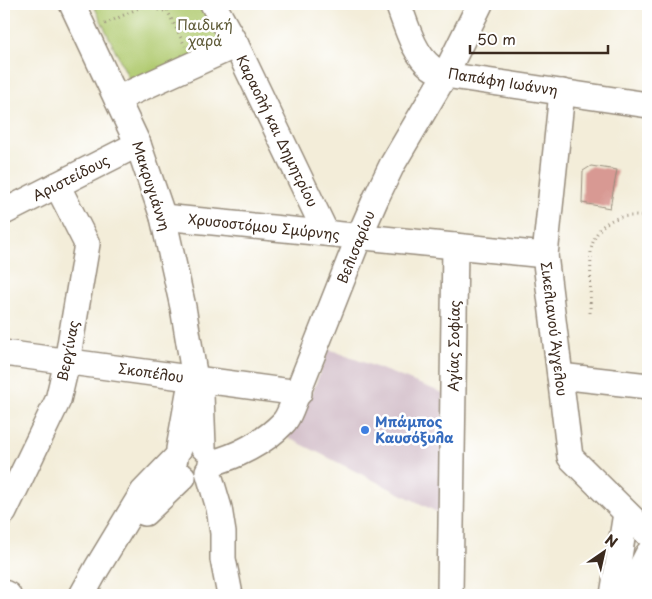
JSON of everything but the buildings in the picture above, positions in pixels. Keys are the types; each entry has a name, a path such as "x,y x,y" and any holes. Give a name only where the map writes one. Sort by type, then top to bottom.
{"street":[{"name":"Μακρυγιάννη","path":"72,4 138,144 163,217 183,308 195,379 201,395 193,464 213,537 223,559 230,595"},
{"name":"Καραολή και Δημητρίου","path":"213,4 236,46 326,233"},
{"name":"Παπάφη Ιωάννη","path":"398,4 422,56 431,66 445,74 648,105"},
{"name":"Βελισαρίου","path":"193,464 221,461 260,441 284,422 299,393 359,236 392,164 445,74 480,4"},
{"path":"117,100 236,46"},
{"name":"Σικελιανού Άγγελου","path":"562,92 545,255 570,457 648,534"},
{"name":"Αριστείδους","path":"4,212 138,144"},
{"name":"Βεργίνας","path":"4,512 58,400 67,362 87,244 57,185"},
{"name":"Χρυσοστόμου Σμύρνης","path":"163,217 545,255"},
{"name":"Αγίας Σοφίας","path":"450,595 456,246"},
{"name":"Σκοπέλου","path":"4,354 299,393"},
{"path":"560,376 648,386"},
{"path":"82,595 124,526 144,513 193,464"},
{"path":"613,595 626,513"},
{"path":"627,595 648,554"},
{"path":"4,593 8,595"}],"path":[{"path":"104,25 148,4 156,10 167,10 176,4"},
{"path":"167,10 194,64"},
{"path":"590,313 592,241 603,225 617,218 623,216 648,217"}],"shaded area":[{"name":"Μπάμπος Καυσόξυλα","path":"329,349 443,393 441,514 283,435 300,415 311,396"}],"green space":[{"name":"Παιδική χαρά","path":"93,4 206,4 226,41 132,85"}],"place":[{"name":"Μπάμπος Καυσόξυλα","path":"365,430"}]}
